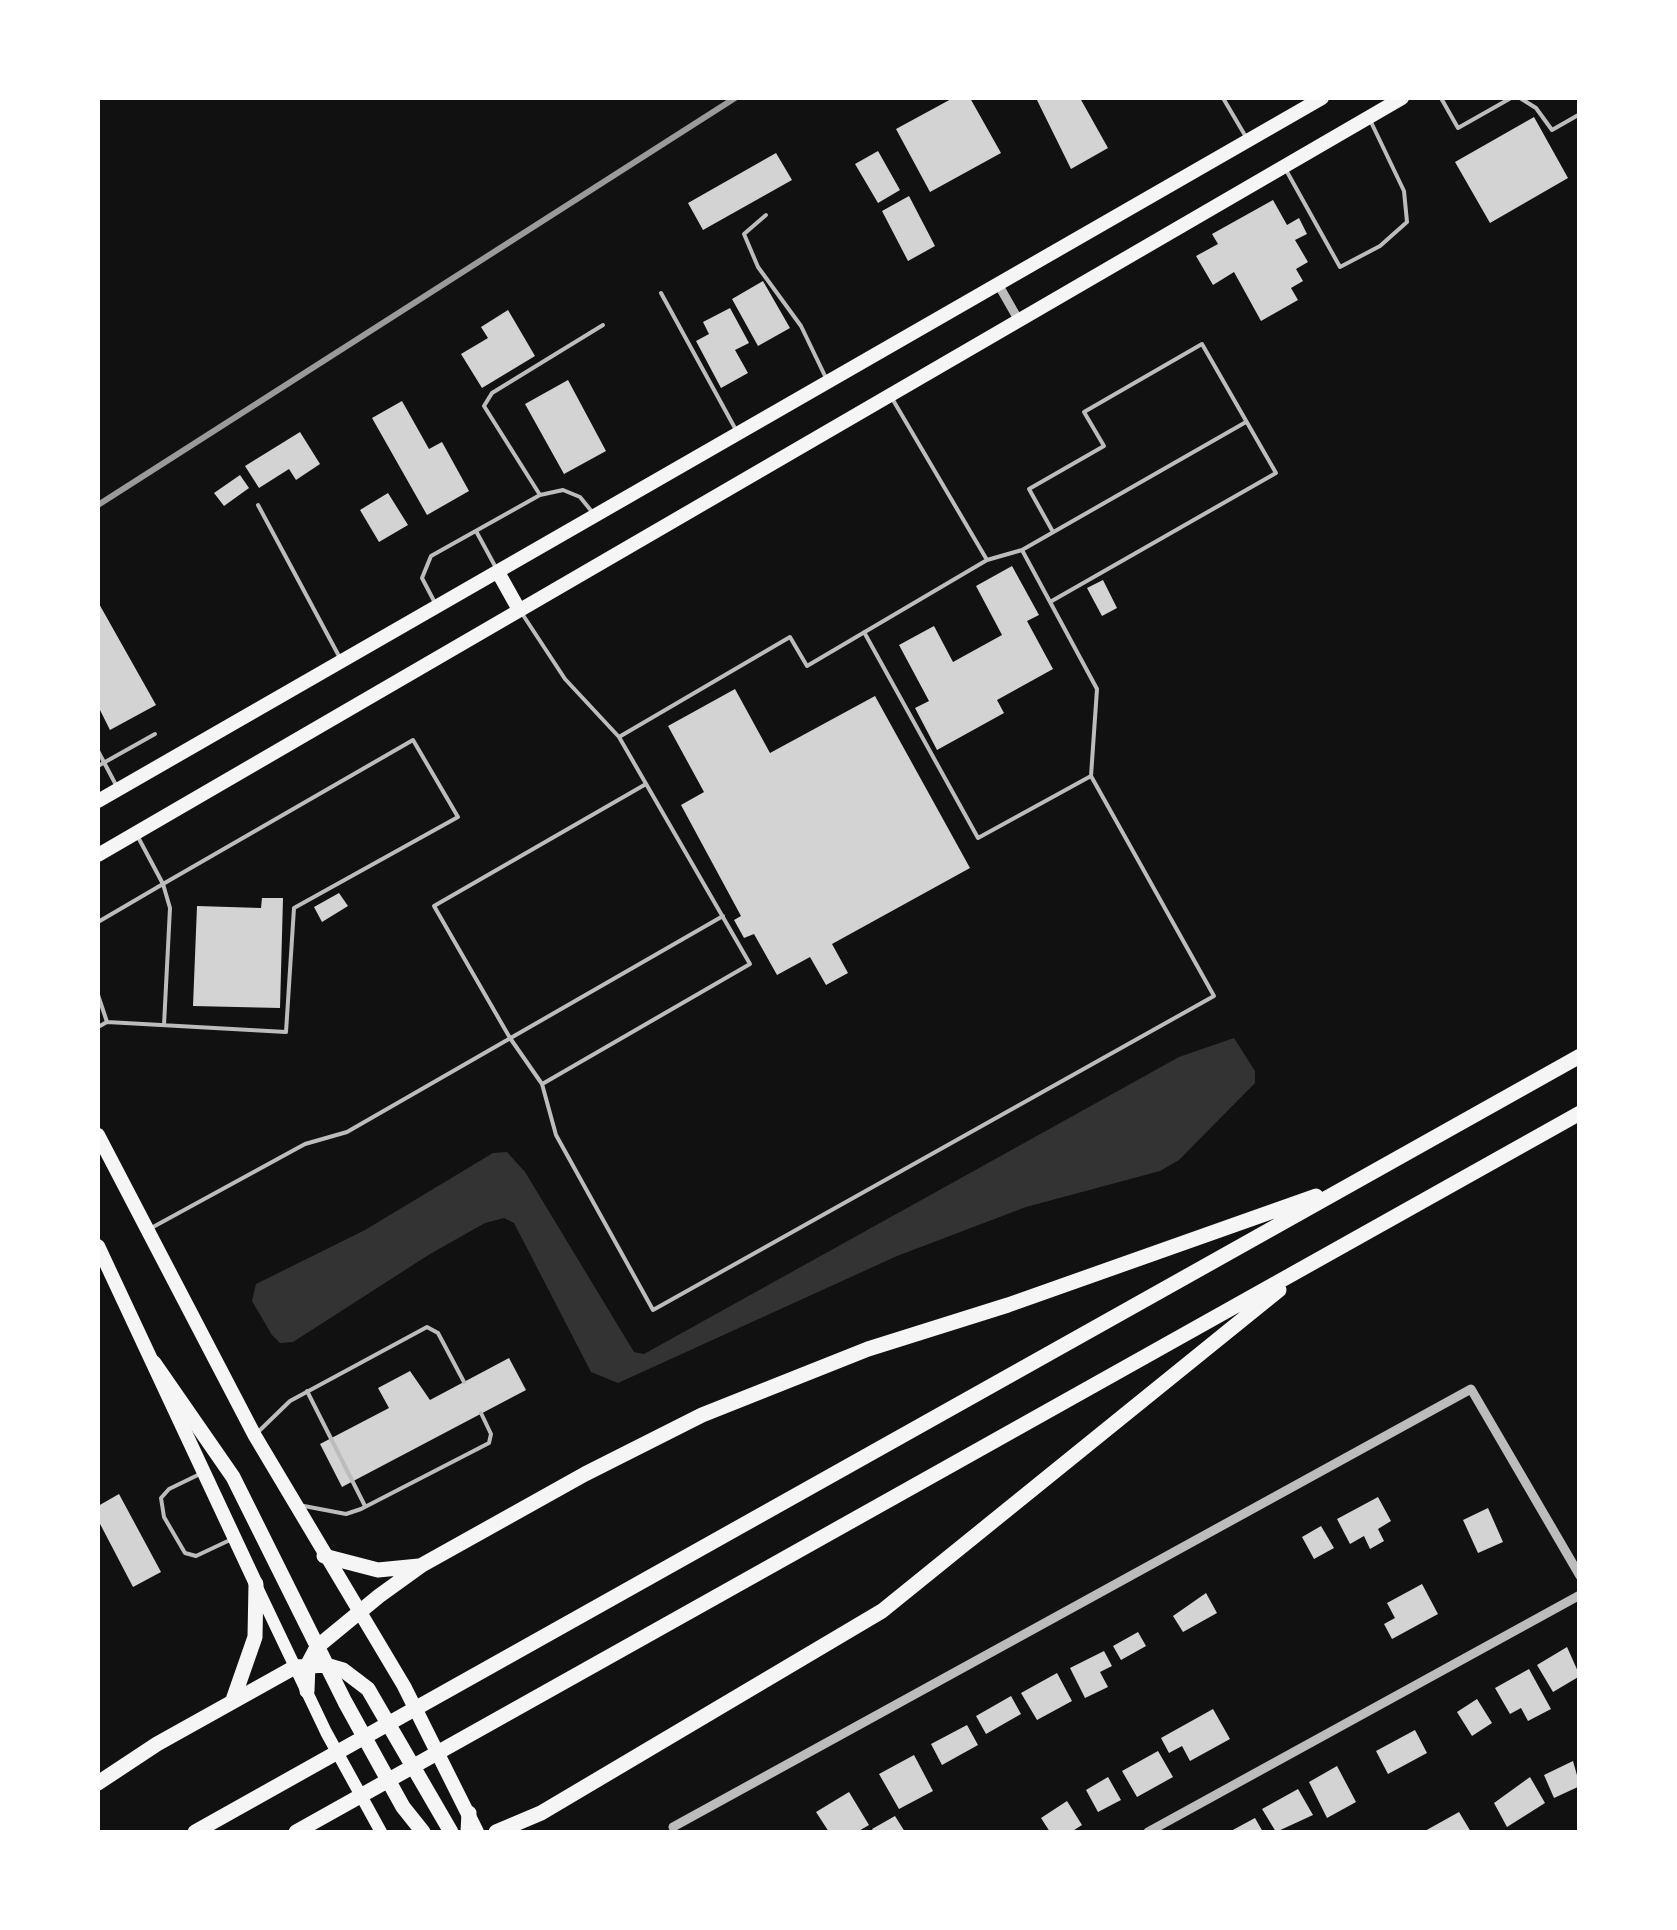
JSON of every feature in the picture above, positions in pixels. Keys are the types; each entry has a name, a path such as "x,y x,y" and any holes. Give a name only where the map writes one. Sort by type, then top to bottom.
{"highway":[{"path":"195,1832 1580,1056"},
{"path":"296,1832 1580,1113"},
{"path":"302,1666 358,1611 422,1566 600,1466 763,1390 1357,1181"},
{"path":"496,1832 541,1813 882,1611 1314,1262"},
{"path":"154,1363 233,1477 326,1665 402,1807 423,1832"},
{"path":"324,1556 378,1570 422,1566"},
{"path":"233,1700 253,1650 256,1584"},
{"path":"98,1783 233,1700 302,1666 326,1665 343,1670 368,1689 451,1832"},
{"path":"302,1666 307,1692"},
{"path":"531,1832 541,1813"},
{"path":"468,1832 469,1814"}],"main road":[{"path":"98,801 499,574 1318,98"},
{"path":"98,855 1402,98"},
{"path":"499,574 518,608"},
{"path":"98,1135 255,1436 404,1686 477,1832"},
{"path":"98,1246 256,1584 302,1666"},
{"path":"307,1692 381,1832"}],"street":[{"path":"998,284 1018,319"},
{"path":"674,1827 1471,1389 1580,1576"},
{"path":"1148,1832 1580,1595"}],"lane":[{"path":"1223,98 1248,140"},
{"path":"1441,98 1458,128 1511,98"},
{"path":"1520,98 1536,108 1552,130 1580,114"},
{"path":"1284,166 1340,268 1380,246 1407,222 1404,191 1368,117"},
{"path":"766,215 744,234 758,266 801,326 828,382"},
{"path":"661,293 738,434"},
{"path":"540,496 484,406 492,392 603,325"},
{"path":"1050,602 1276,473 1202,344 1084,412 1104,446 1029,489 1054,532"},
{"path":"889,394 986,560"},
{"path":"620,737 790,637 807,666 986,560 1022,550 1246,422"},
{"path":"438,608 422,578 430,556 540,496 564,490 580,497 596,517"},
{"path":"258,506 342,662"},
{"path":"476,530 499,574"},
{"path":"646,784 434,906 510,1038 542,1084 556,1135 653,1310 1214,996 1091,776 1096,688 1022,550"},
{"path":"518,608 564,679 620,737 750,964 542,1084"},
{"path":"864,632 978,838 1091,776"},
{"path":"98,766 155,734"},
{"path":"98,922 414,740 458,817 294,908 286,1032 107,1022 98,1026"},
{"path":"98,751 118,789"},
{"path":"136,833 163,884 170,908 164,1025"},
{"path":"148,1229 305,1144 347,1132 723,916"},
{"path":"98,995 107,1022"},
{"path":"255,1436 290,1401 427,1327 438,1334 464,1382"},
{"path":"308,1391 366,1506"},
{"path":"294,1504 346,1514 366,1506 489,1443 492,1434 481,1413"},
{"path":"204,1472 169,1489 161,1498 164,1517 186,1553 196,1556 234,1538"}],"shaded area":[{"path":"1234,1038 1255,1071 1255,1083 1179,1160 1160,1171 1026,1207 897,1256 618,1383 591,1372 514,1223 504,1218 485,1223 430,1254 293,1342 280,1343 272,1335 252,1301 256,1284 365,1230 493,1153 507,1152 525,1172 634,1352 644,1354 1179,1057"}],"building":[{"path":"953,98 970,98 1001,153 930,192 896,129"},
{"path":"1036,98 1080,98 1108,148 1071,169"},
{"path":"1534,117 1568,178 1490,223 1455,162"},
{"path":"878,151 900,190 878,203 855,164"},
{"path":"776,153 792,180 703,230 688,203"},
{"path":"909,196 935,246 908,261 882,211"},
{"path":"1273,200 1287,225 1299,218 1307,234 1295,240 1308,262 1296,269 1303,281 1291,288 1298,300 1261,321 1234,272 1213,285 1196,256 1218,244 1212,234"},
{"path":"763,281 790,328 758,346 732,299"},
{"path":"730,308 749,343 735,350 748,373 721,388 696,341 709,334 703,322"},
{"path":"508,310 535,356 482,388 461,354 488,338 481,327"},
{"path":"568,380 606,451 564,474 525,404"},
{"path":"402,401 429,449 442,442 469,491 427,515 372,418"},
{"path":"300,432 320,464 296,480 289,469 259,488 245,466"},
{"path":"240,475 249,488 224,506 214,493"},
{"path":"388,493 408,525 379,542 360,510"},
{"path":"1012,566 1039,615 1027,621 1053,669 997,700 1004,713 937,750 915,708 929,701 899,645 934,626 953,662 1002,635 976,586"},
{"path":"1103,580 1117,608 1102,616 1087,588"},
{"path":"98,602 156,705 110,730 98,706"},
{"path":"735,689 770,753 875,696 970,868 832,944 848,973 826,985 810,957 777,975 754,934 744,938 734,920 741,916 681,805 704,792 668,726"},
{"path":"339,893 348,906 322,922 314,907"},
{"path":"262,898 283,898 280,1008 193,1006 197,906 261,908"},
{"path":"509,1358 526,1390 342,1487 320,1444 389,1408 378,1388 410,1371 430,1400"},
{"path":"119,1494 161,1572 133,1587 98,1520 98,1506"},
{"path":"1378,1497 1391,1521 1378,1529 1384,1541 1370,1549 1364,1536 1350,1544 1337,1519"},
{"path":"1488,1508 1503,1542 1478,1553 1463,1520"},
{"path":"1321,1526 1334,1548 1314,1559 1302,1537"},
{"path":"1422,1584 1438,1614 1392,1639 1384,1624 1395,1618 1387,1603"},
{"path":"1206,1593 1217,1613 1183,1632 1173,1616"},
{"path":"1138,1632 1146,1646 1121,1660 1113,1646"},
{"path":"1567,1647 1580,1676 1553,1692 1537,1665"},
{"path":"1104,1651 1112,1666 1100,1672 1108,1687 1085,1698 1070,1668"},
{"path":"1529,1669 1551,1709 1528,1721 1521,1708 1510,1714 1495,1688"},
{"path":"1057,1673 1072,1701 1037,1720 1021,1693"},
{"path":"1011,1696 1021,1714 986,1734 976,1716"},
{"path":"1477,1699 1492,1723 1472,1736 1457,1712"},
{"path":"1213,1709 1230,1739 1190,1761 1182,1746 1169,1753 1161,1738"},
{"path":"967,1725 978,1745 942,1765 931,1744"},
{"path":"1415,1730 1427,1753 1388,1774 1376,1751"},
{"path":"1158,1751 1173,1777 1137,1797 1122,1771"},
{"path":"914,1755 933,1791 899,1809 879,1774"},
{"path":"1573,1761 1580,1786 1554,1798 1544,1775"},
{"path":"1337,1766 1356,1802 1327,1818 1309,1782"},
{"path":"1108,1777 1121,1800 1098,1812 1086,1790"},
{"path":"1530,1777 1545,1803 1507,1827 1494,1803"},
{"path":"1298,1789 1313,1815 1276,1832 1262,1809"},
{"path":"849,1792 869,1825 857,1832 829,1832 816,1812"},
{"path":"1067,1801 1082,1825 1071,1832 1050,1832 1041,1818"},
{"path":"1459,1812 1471,1832 1423,1832"},
{"path":"895,1816 905,1832 872,1829"},
{"path":"1255,1818 1263,1832 1229,1832"}],"railway":[{"path":"98,505 735,98"}]}
